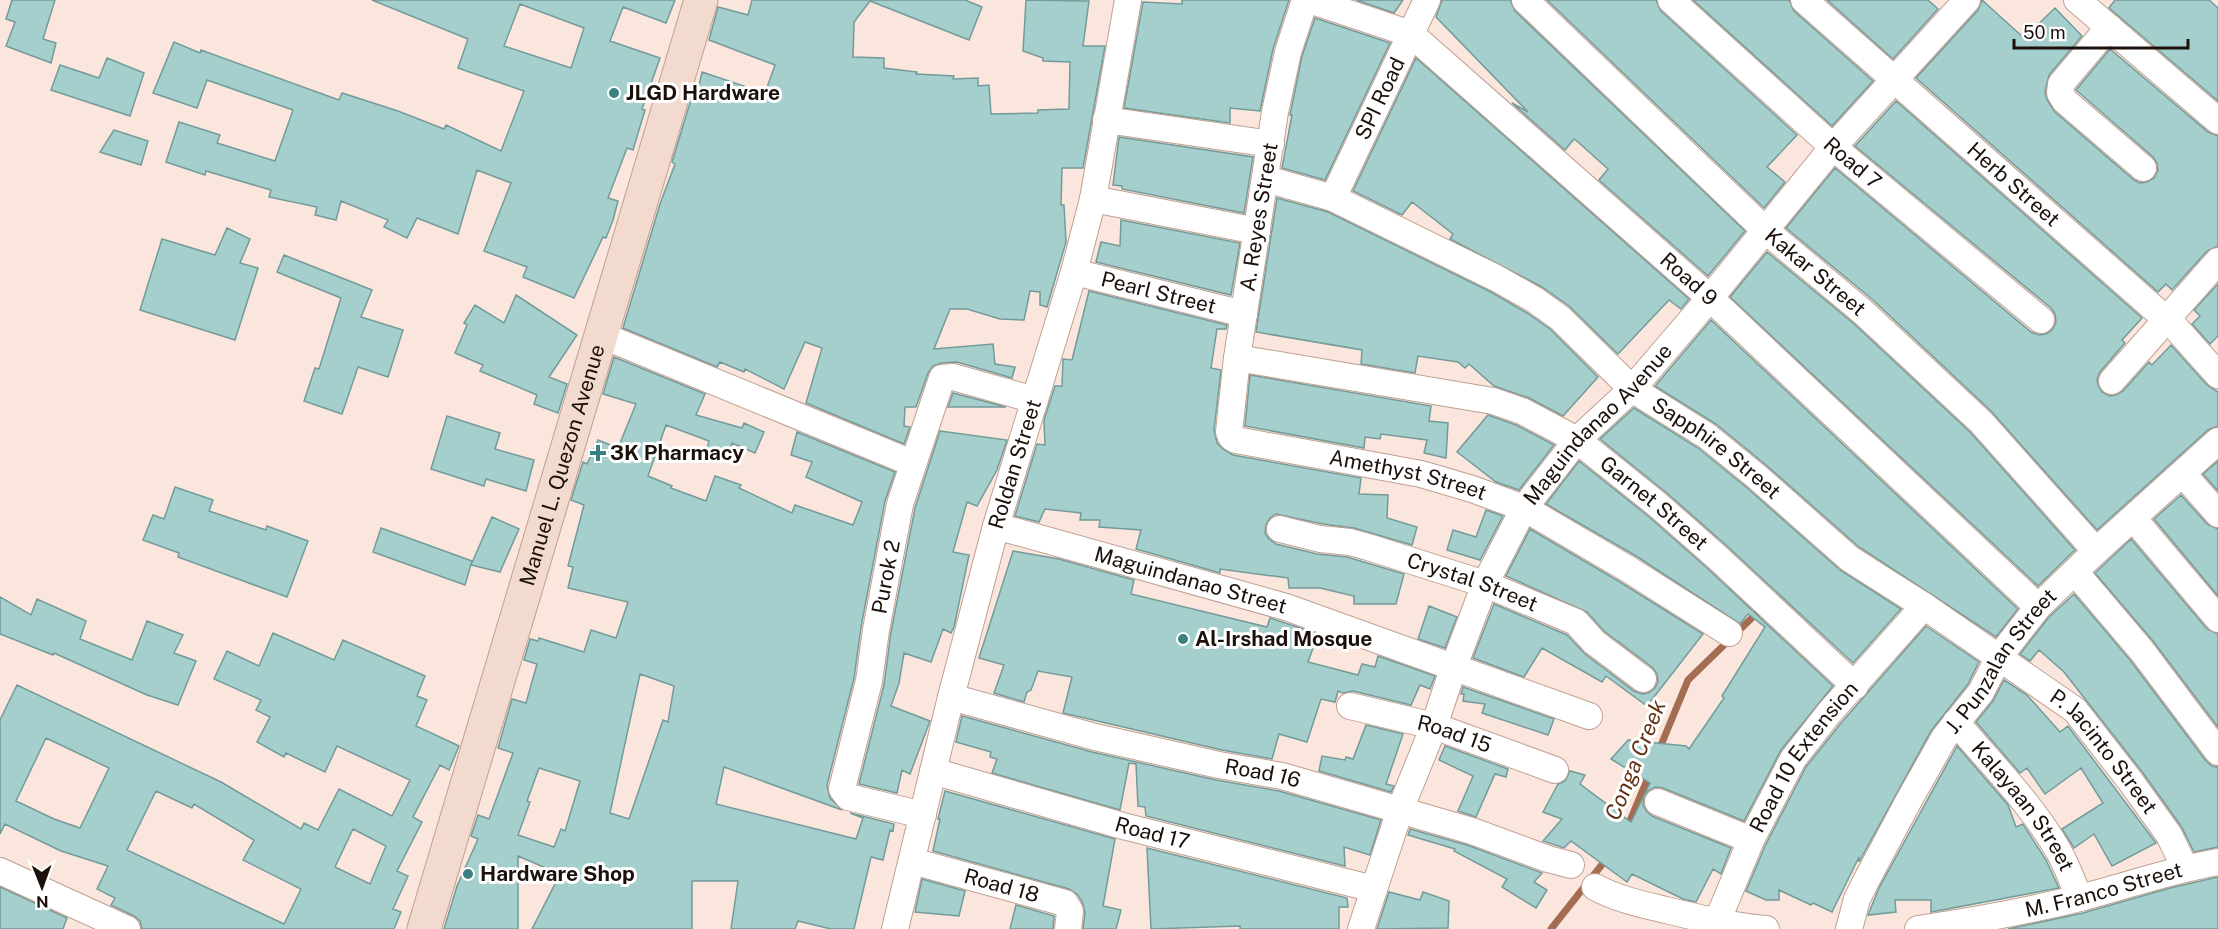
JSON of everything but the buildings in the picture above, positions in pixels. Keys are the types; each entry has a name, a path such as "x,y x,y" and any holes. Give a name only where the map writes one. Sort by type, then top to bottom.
{"main road":[{"name":"Manuel L. Quezon Avenue","path":"424,929 701,0"}],"street":[{"name":"Roldan Street","path":"895,929 951,697 996,526 1074,272 1093,199 1128,0"},
{"name":"Road 9","path":"1307,0 1411,34 1710,298 2038,607"},
{"name":"A. Reyes Street","path":"1231,437 1229,432 1237,358 1271,144 1288,52 1307,0"},
{"name":"SPI Road","path":"1333,198 1427,0"},
{"name":"Kakar Street","path":"1525,0 1766,231 1863,312 1982,422 2096,551"},
{"name":"Road 7","path":"1671,0 1833,147 2041,320"},
{"name":"Herb Street","path":"1804,0 2167,321 2218,375"},
{"path":"2077,0 2218,121"},
{"name":"Maguindanao Avenue","path":"1361,929 1400,810 1434,726 1485,584 1524,508 1577,440 1632,389 1710,298 1833,147 1955,4"},
{"path":"2109,27 2061,84 2060,93 2065,101 2144,168"},
{"path":"1106,120 1271,144"},
{"name":"Sapphire Street","path":"1266,180 1333,198 1496,278 1535,300 1560,318 1632,389 1707,436 1850,559 1999,657"},
{"path":"1093,199 1257,231"},
{"path":"2112,381 2218,261"},
{"name":"Pearl Street","path":"1074,272 1244,314"},
{"path":"601,335 912,463"},
{"name":"Garnet Street","path":"1237,358 1492,401 1522,411 1577,440 1658,505 1717,557 1855,686"},
{"name":"Purok 2","path":"922,815 848,796 842,789 867,691 900,504 942,378 953,377 1035,400"},
{"name":"Amethyst Street","path":"1231,437 1236,440 1421,474 1524,508 1637,574 1728,633"},
{"name":"J. Punzalan Street","path":"1849,929 1857,899 1866,880 1944,738 1981,692 1999,657 2038,607 2096,551 2218,441"},
{"path":"2183,474 2218,514"},
{"path":"2134,519 2218,619"},
{"name":"Maguindanao Street","path":"996,526 1286,606 1588,716"},
{"name":"Crystal Street","path":"1280,529 1320,540 1350,542 1485,584 1576,622 1594,642 1643,679"},
{"path":"2075,572 2142,651 2218,752"},
{"name":"Road 10 Extension","path":"1715,925 1751,840 1803,744 1924,606"},
{"name":"P. Jacinto Street","path":"1999,657 2075,710 2169,835 2185,868"},
{"name":"Road 16","path":"951,697 1095,737 1219,765 1282,776 1472,831 1571,865"},
{"name":"Road 15","path":"1350,706 1434,726 1555,770"},
{"name":"Kalayaan Street","path":"1956,722 2022,799 2053,841 2068,869 2079,898"},
{"name":"Road 17","path":"933,771 1123,826 1374,890"},
{"path":"1658,802 1751,840"},
{"name":"Road 18","path":"912,861 1065,903 1070,910 1068,929"},
{"name":"M. Franco Street","path":"1918,929 1961,923 2079,898 2185,868 2218,862"},
{"path":"0,871 127,929"},
{"path":"1595,887 1624,900 1715,925 1766,929"}],"waterway":[{"name":"Conga Creek","path":"1659,750 1688,680 1758,612"},
{"name":"Conga Creek","path":"1627,828 1649,775"},
{"name":"Conga Creek","path":"1551,929 1608,857"}],"place":[{"name":"JLGD Hardware","path":"614,93"},
{"name":"3K Pharmacy","path":"598,453"},
{"name":"Al-Irshad Mosque","path":"1183,639"},
{"name":"Hardware Shop","path":"468,874"}]}
